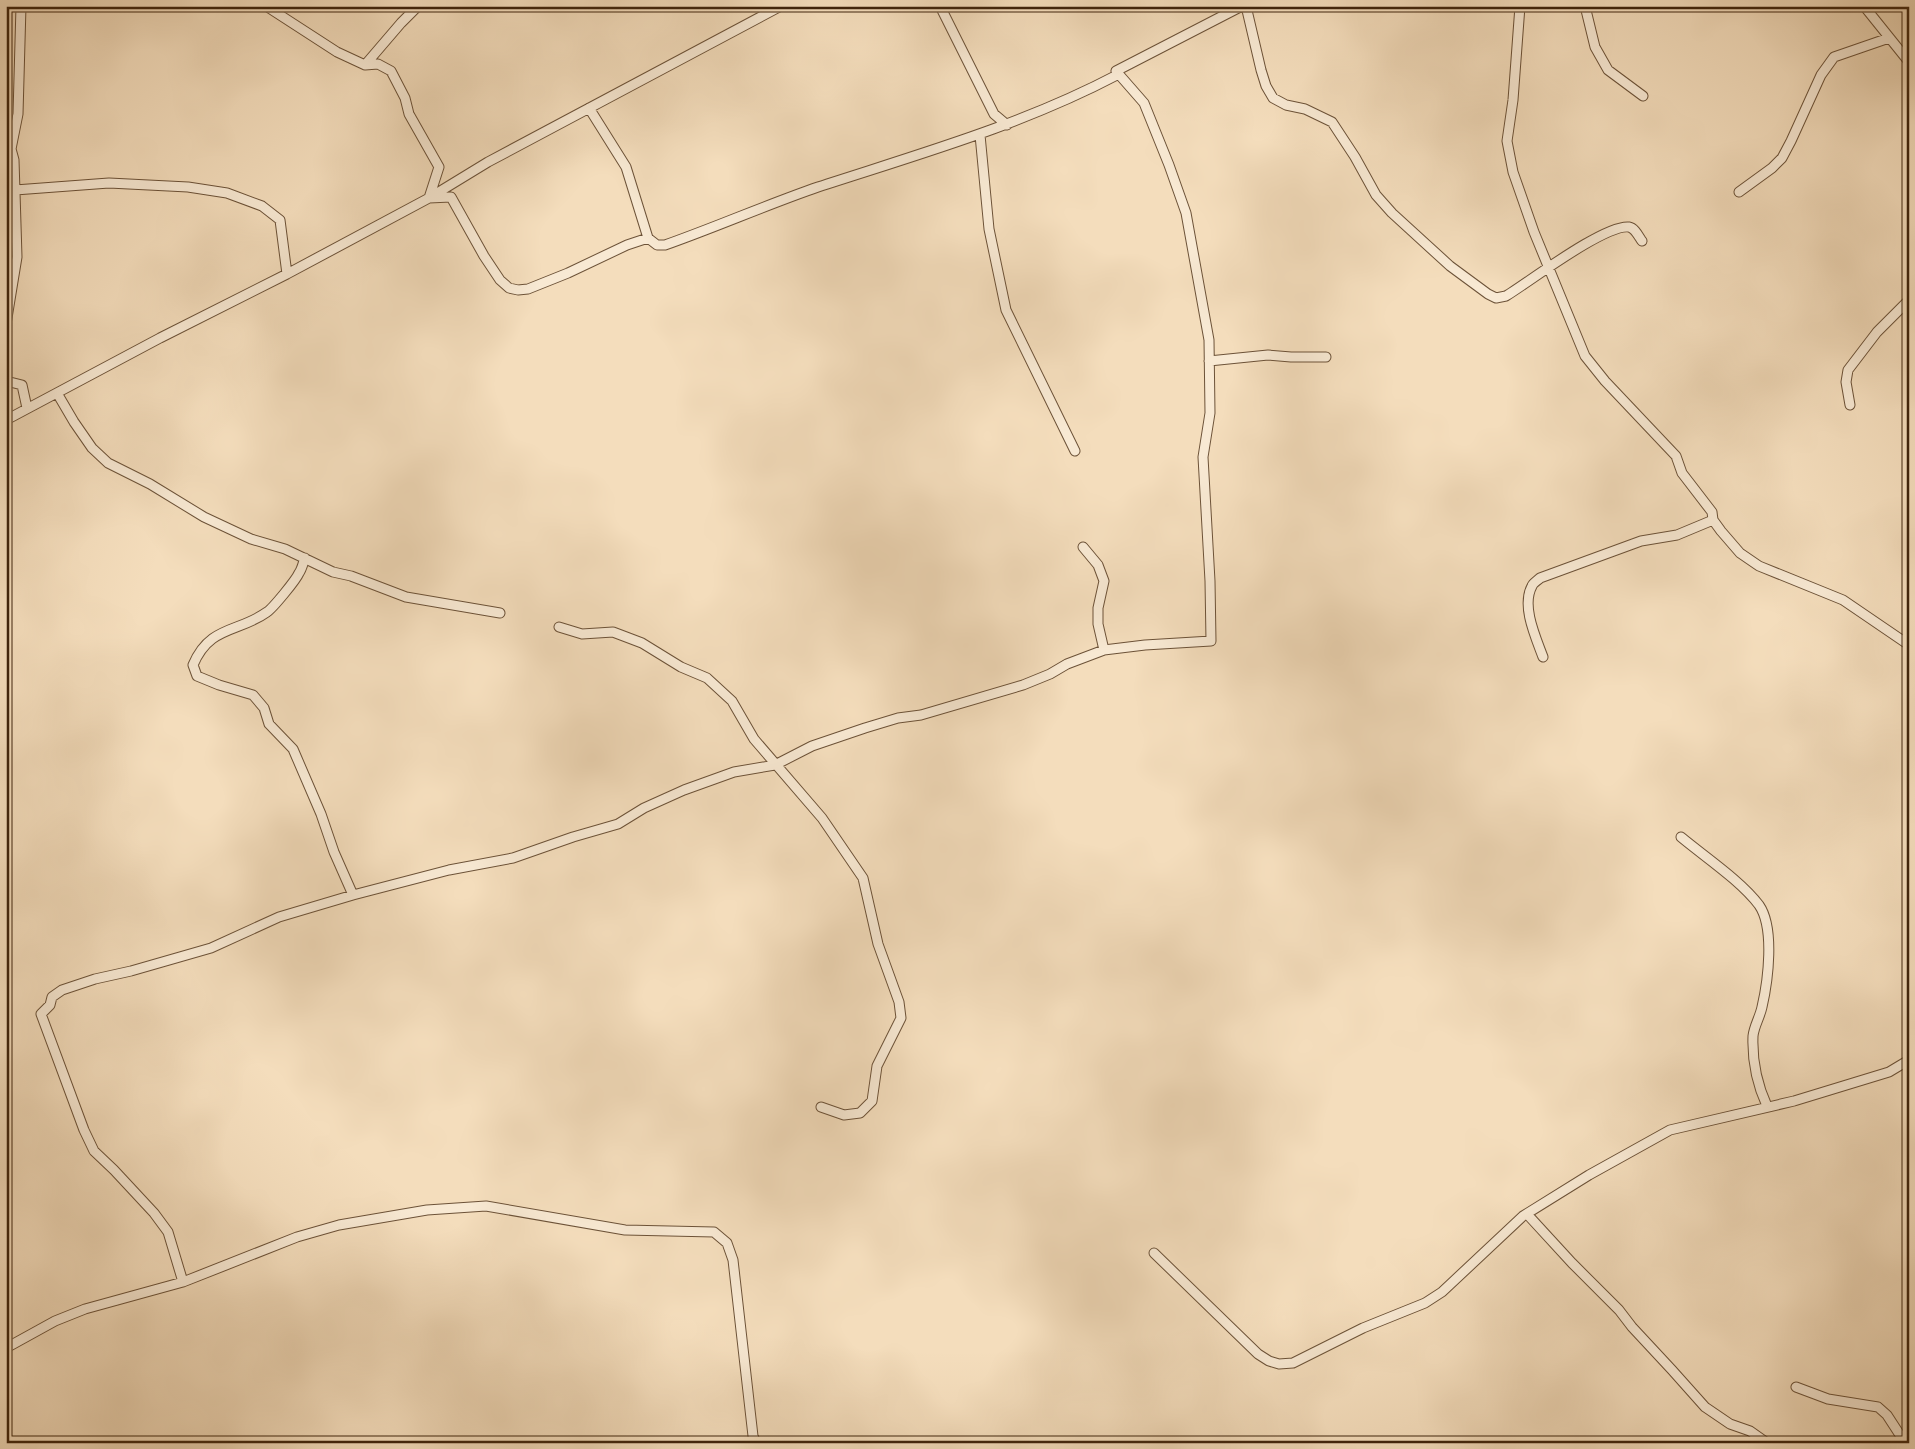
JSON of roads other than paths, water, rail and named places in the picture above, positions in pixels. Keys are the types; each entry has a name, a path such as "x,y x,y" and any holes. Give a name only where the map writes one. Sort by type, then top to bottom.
{"street":[{"path":"6,324 17,257 14,160 9,147 18,114 21,6"},
{"path":"266,6 321,43 366,65 378,64 391,71 405,98 409,114 439,167 429,198"},
{"path":"366,65 401,23 418,6"},
{"path":"6,420 429,198 488,162 781,6"},
{"path":"940,6 994,114 1007,125"},
{"path":"1116,71 1244,6 1266,86 1273,98 1286,105 1305,109 1332,122 1355,157 1376,195 1392,213 1450,266 1496,298 1506,296 1605,232 1629,227 1634,229 1642,241"},
{"path":"1520,6 1513,100 1506,141 1513,172 1585,356 1604,381 1676,456 1682,473 1712,512 1713,520 1740,553 1759,566 1843,600 1909,645"},
{"path":"1586,6 1595,47 1608,70 1642,96"},
{"path":"1864,6 1909,62"},
{"path":"1739,192 1772,168 1782,158 1822,75 1834,57 1890,38"},
{"path":"589,108 626,167 644,231 648,238 657,245 665,245 815,188 990,132 1088,91 1117,75 1116,71"},
{"path":"183,1282 168,1232 154,1213 94,1151 84,1130 41,1014 50,1005 52,997 62,990 95,979 131,971 210,948 279,917 449,870 513,858 618,824 644,808 684,790 734,772 776,765 812,746 865,728 898,718 922,715 1023,686 1068,664 1104,650 1145,645 1211,641 1210,580 1202,457 1210,414 1209,340 1186,212 1144,103 1116,71"},
{"path":"990,132 994,114"},
{"path":"980,135 989,230 1006,310 1074,451"},
{"path":"15,190 108,183 188,187 227,193 262,206 280,220 286,274"},
{"path":"429,198 451,196 484,256 500,280 509,288 518,290 528,289 568,274 627,245 648,238"},
{"path":"1850,405 1846,382 1848,370 1877,332 1909,300"},
{"path":"1209,361 1268,355 1291,358 1326,357"},
{"path":"6,381 22,384 27,408"},
{"path":"58,393 74,422 92,448 108,463 150,484 204,517 251,539 285,549 333,572 351,576 406,597 500,612"},
{"path":"1543,657 1531,625 1528,598 1532,585 1540,578 1641,542 1677,535 1713,520"},
{"path":"1083,547 1098,565 1104,581 1098,608 1098,624 1104,650"},
{"path":"304,558 299,575 267,612 242,625 220,633 199,651 193,665 196,676 253,695 264,708 270,724 293,749 353,895"},
{"path":"559,627 582,634 613,632 642,643 681,667 707,678 732,701 754,739 822,818 863,878 878,944 899,1002 901,1018 877,1066 872,1101 860,1113 844,1114 821,1108"},
{"path":"1681,837 1744,889 1760,907 1768,930 1767,980 1762,1009 1753,1033 1753,1057 1758,1087 1767,1106"},
{"path":"1154,1253 1258,1354 1269,1361 1279,1364 1293,1363 1363,1328 1433,1298 1442,1292 1527,1214 1590,1175 1670,1130 1794,1101 1889,1072 1909,1060"},
{"path":"6,1348 55,1322 85,1309 183,1282 297,1237 339,1225 427,1210 486,1206 625,1230 714,1232 727,1243 733,1260 753,1436 756,1443"},
{"path":"1527,1214 1619,1310 1632,1327 1705,1407 1730,1424 1750,1431 1767,1443"},
{"path":"1796,1387 1828,1399 1878,1407 1887,1415 1900,1435 1902,1443"}]}
